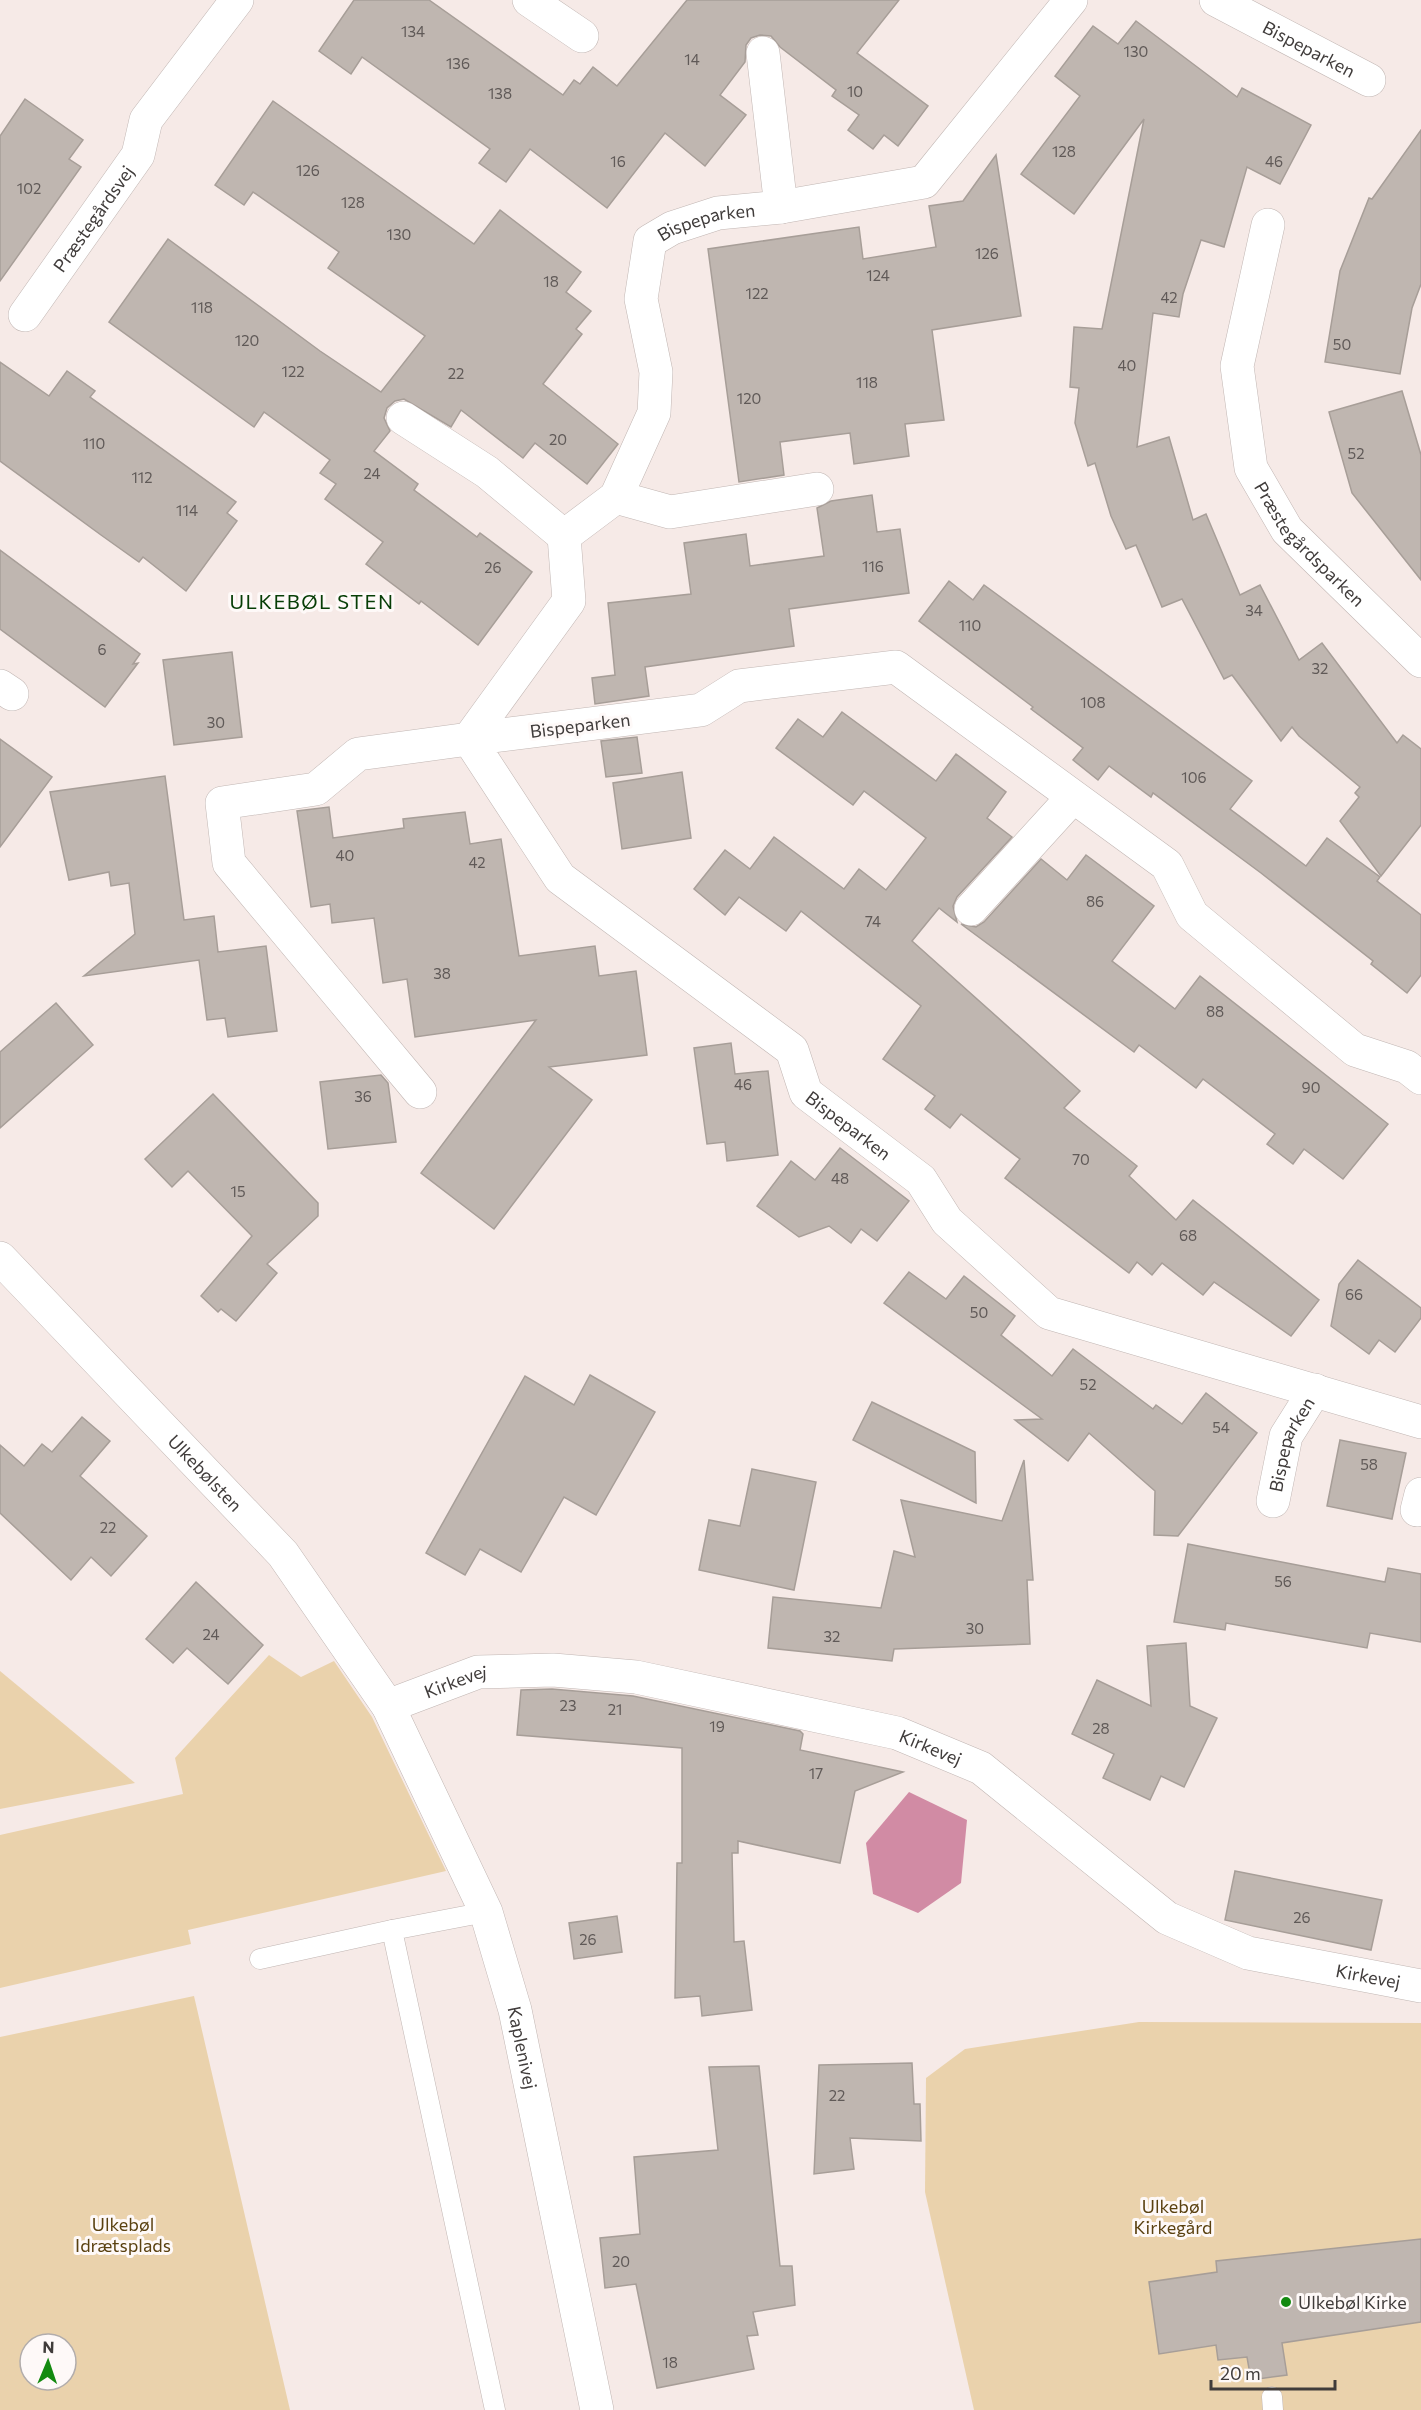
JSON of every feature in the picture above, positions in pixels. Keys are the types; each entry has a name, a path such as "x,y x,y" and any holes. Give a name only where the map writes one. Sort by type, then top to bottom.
{"street":[{"name":"Præstegårdsvej","path":"26,315 138,155 146,120 237,0"},
{"path":"529,0 582,36"},
{"name":"Bispeparken","path":"564,536 616,497 654,413 656,372 641,299 650,241 672,228 718,213 781,207 924,182 1071,0"},
{"name":"Bispeparken","path":"1216,0 1369,80"},
{"name":"Bispeparken","path":"763,53 781,207"},
{"name":"Præstegårdsparken","path":"1268,225 1237,366 1251,468 1287,530 1421,661"},
{"path":"403,418 487,472 564,536 569,601 469,739"},
{"path":"616,497 670,512 817,489"},
{"name":"Bispeparken","path":"420,1092 229,863 222,802 316,789 358,754 700,710 739,686 896,667 1167,866 1192,915 1355,1050 1407,1067 1421,1078"},
{"name":"Bispeparken","path":"469,739 560,878 792,1050 806,1093 921,1180 947,1221 1049,1313 1421,1422"},
{"path":"971,909 1072,798"},
{"name":"Ulkebølsten","path":"0,1258 283,1554 388,1706"},
{"name":"Bispeparken","path":"1273,1501 1286,1436 1315,1390"},
{"name":"Kirkevej","path":"388,1706 478,1672 553,1670 636,1677 897,1733 981,1768 1167,1918 1248,1953 1421,1986"},
{"name":"Kaplenivej","path":"388,1706 486,1912 515,2010 597,2410"}],"lane":[{"path":"260,1959 486,1912"},
{"path":"392,1930 495,2410"}],"green space":[{"path":"269,1655 301,1677 334,1661 372,1717 446,1871 188,1930 191,1944 0,1988 0,1835 183,1794 175,1758"},
{"path":"0,1671 135,1783 0,1809"},
{"name":"Ulkebøl Idrætsplads","path":"194,1996 290,2410 0,2410 0,2037"},
{"name":"Ulkebøl Kirkegård","path":"1139,2022 1421,2023 1421,2410 974,2410 925,2192 926,2078 965,2049"}],"shaded area":[{"path":"909,1792 967,1820 961,1883 918,1913 873,1894 866,1843"}],"building":[{"path":"354,0 429,0 563,95 574,80 580,84 593,67 617,86 687,0 899,0 857,53 928,106 898,146 884,135 873,149 848,130 859,115 832,96 836,90 780,47 771,36 760,35 751,38 746,45 745,62 720,95 746,115 705,166 665,133 607,208 530,149 506,182 479,163 490,149 362,57 351,74 319,51"},
{"path":"1136,21 1237,97 1242,88 1311,125 1280,184 1247,167 1224,247 1201,240 1183,294 1179,317 1153,313 1137,447 1169,437 1193,520 1206,514 1240,595 1260,585 1299,660 1322,643 1397,743 1403,735 1421,749 1421,825 1381,876 1340,821 1359,797 1355,793 1360,787 1299,736 1292,727 1281,741 1232,675 1224,679 1182,599 1162,607 1136,545 1126,549 1111,516 1095,463 1088,466 1075,423 1079,388 1070,387 1074,327 1102,329 1144,119 1074,214 1021,174 1080,96 1055,76 1093,26 1118,44"},
{"path":"25,99 83,140 69,159 81,167 0,281 0,136"},
{"path":"273,101 474,244 500,210 581,272 566,292 591,311 576,329 582,334 543,384 618,444 587,484 535,443 523,458 461,410 451,427 404,399 395,401 387,408 384,418 390,431 374,451 418,484 414,490 477,537 480,533 532,572 478,645 421,601 419,604 366,564 383,542 325,499 336,484 320,473 330,460 264,412 254,427 109,322 168,239 320,351 381,392 425,336 328,268 339,252 253,192 244,205 215,185"},
{"path":"1421,130 1421,284 1412,308 1400,374 1325,362 1340,271 1369,198 1372,199"},
{"path":"996,155 1021,316 932,330 944,420 905,424 909,456 854,464 850,433 780,442 784,475 739,482 708,249 859,227 863,259 936,247 929,206 963,201"},
{"path":"0,362 49,396 67,371 95,391 90,397 236,502 227,513 237,521 186,591 143,557 139,562 0,461"},
{"path":"1402,391 1421,455 1421,580 1352,493 1329,412"},
{"path":"872,495 877,532 900,529 909,593 789,609 794,646 645,667 649,696 595,704 592,678 615,675 608,603 691,594 684,543 746,534 750,566 824,556 817,508 831,501"},
{"path":"0,550 140,654 133,664 138,663 105,707 0,629"},
{"path":"949,581 973,600 984,585 1252,781 1230,809 1306,866 1327,838 1380,877 1377,881 1421,915 1421,975 1407,993 1371,964 1373,961 1261,873 1153,793 1151,797 1109,766 1098,780 1073,760 1083,748 1031,709 1033,707 919,621"},
{"path":"232,652 242,737 174,745 163,660"},
{"path":"842,712 936,781 956,754 1006,792 987,818 1012,837 957,897 953,906 957,922 939,908 912,941 1080,1091 1064,1108 1137,1166 1129,1176 1176,1220 1193,1200 1319,1300 1291,1336 1214,1282 1203,1295 1162,1263 1152,1275 1137,1262 1129,1273 1005,1178 1020,1159 961,1114 950,1128 925,1109 935,1096 883,1059 921,1006 801,911 786,931 739,897 725,915 694,889 725,850 750,869 774,837 844,889 859,869 886,890 926,838 864,791 853,805 776,748 798,719 823,737"},
{"path":"637,737 642,773 606,777 601,741"},
{"path":"0,739 52,777 0,847"},
{"path":"682,772 691,838 622,849 613,783"},
{"path":"165,776 184,920 214,916 218,952 266,946 277,1031 228,1037 225,1018 207,1020 199,960 84,976 135,934 129,883 111,886 109,872 69,880 50,792"},
{"path":"329,807 333,838 404,828 403,819 465,812 470,844 501,839 519,956 595,946 599,976 636,971 647,1055 549,1067 592,1100 494,1229 421,1173 536,1020 415,1037 407,979 383,983 374,918 332,923 330,904 311,907 297,811"},
{"path":"1086,855 1154,906 1112,961 1175,1009 1200,976 1388,1124 1343,1179 1304,1149 1293,1164 1267,1144 1275,1134 1203,1079 1196,1088 1139,1045 1134,1052 961,924 976,927 984,922 1041,859 1067,880"},
{"path":"56,1003 93,1045 0,1128 0,1052"},
{"path":"731,1043 735,1074 768,1071 778,1155 727,1161 725,1142 707,1144 694,1048"},
{"path":"381,1075 388,1083 396,1142 328,1149 320,1082"},
{"path":"213,1094 318,1203 318,1216 267,1264 277,1273 236,1321 221,1309 218,1312 201,1296 252,1236 188,1171 172,1187 145,1159"},
{"path":"840,1148 909,1201 877,1241 861,1229 851,1243 829,1226 799,1237 757,1206 791,1161 815,1180"},
{"path":"1358,1260 1421,1308 1421,1318 1395,1352 1379,1340 1369,1354 1331,1326 1339,1284"},
{"path":"909,1272 946,1299 964,1276 1015,1316 1001,1335 1052,1376 1073,1349 1153,1409 1156,1405 1182,1424 1206,1393 1257,1433 1178,1536 1154,1535 1155,1491 1089,1433 1068,1461 1015,1420 1042,1419 884,1303"},
{"path":"590,1375 655,1412 596,1515 564,1497 521,1572 480,1549 465,1575 426,1553 525,1376 574,1405"},
{"path":"872,1402 975,1452 976,1503 853,1440"},
{"path":"82,1417 110,1441 80,1476 147,1536 111,1576 91,1557 71,1580 0,1513 0,1445 24,1466 42,1444 52,1452"},
{"path":"1340,1440 1406,1453 1392,1519 1327,1506"},
{"path":"1024,1460 1033,1580 1027,1580 1030,1644 894,1649 892,1661 768,1648 773,1597 881,1608 894,1551 915,1557 901,1500 1002,1521"},
{"path":"752,1469 816,1482 794,1590 699,1570 709,1520 740,1526"},
{"path":"1188,1544 1385,1582 1388,1568 1421,1574 1421,1642 1370,1633 1367,1648 1226,1623 1225,1630 1174,1622"},
{"path":"196,1582 263,1645 228,1684 187,1648 173,1663 146,1639"},
{"path":"1186,1643 1190,1706 1217,1718 1184,1787 1161,1776 1150,1800 1103,1778 1114,1754 1072,1734 1097,1680 1151,1706 1147,1646"},
{"path":"552,1689 633,1696 800,1731 803,1734 800,1750 903,1772 855,1791 840,1863 738,1841 738,1853 732,1853 734,1942 744,1941 752,2010 702,2016 700,1996 675,1998 677,1863 682,1863 682,1748 517,1735 521,1690"},
{"path":"1235,1871 1382,1900 1371,1950 1225,1920"},
{"path":"617,1916 622,1952 574,1959 569,1923"},
{"path":"912,2063 914,2104 920,2104 921,2141 850,2138 854,2169 814,2174 819,2065"},
{"path":"759,2066 780,2266 792,2266 795,2305 753,2312 758,2335 747,2336 754,2369 657,2388 636,2284 605,2288 600,2238 640,2234 634,2157 718,2150 709,2067"},
{"name":"Ulkebøl Kirke","path":"1421,2239 1421,2322 1282,2343 1287,2375 1251,2380 1247,2357 1218,2360 1216,2345 1159,2354 1149,2282 1217,2272 1216,2261"}],"place":[{"name":"Ulkebøl Kirke","path":"1286,2302"}],"district":[{"name":"ULKEBØL STEN","path":"312,601"}]}
